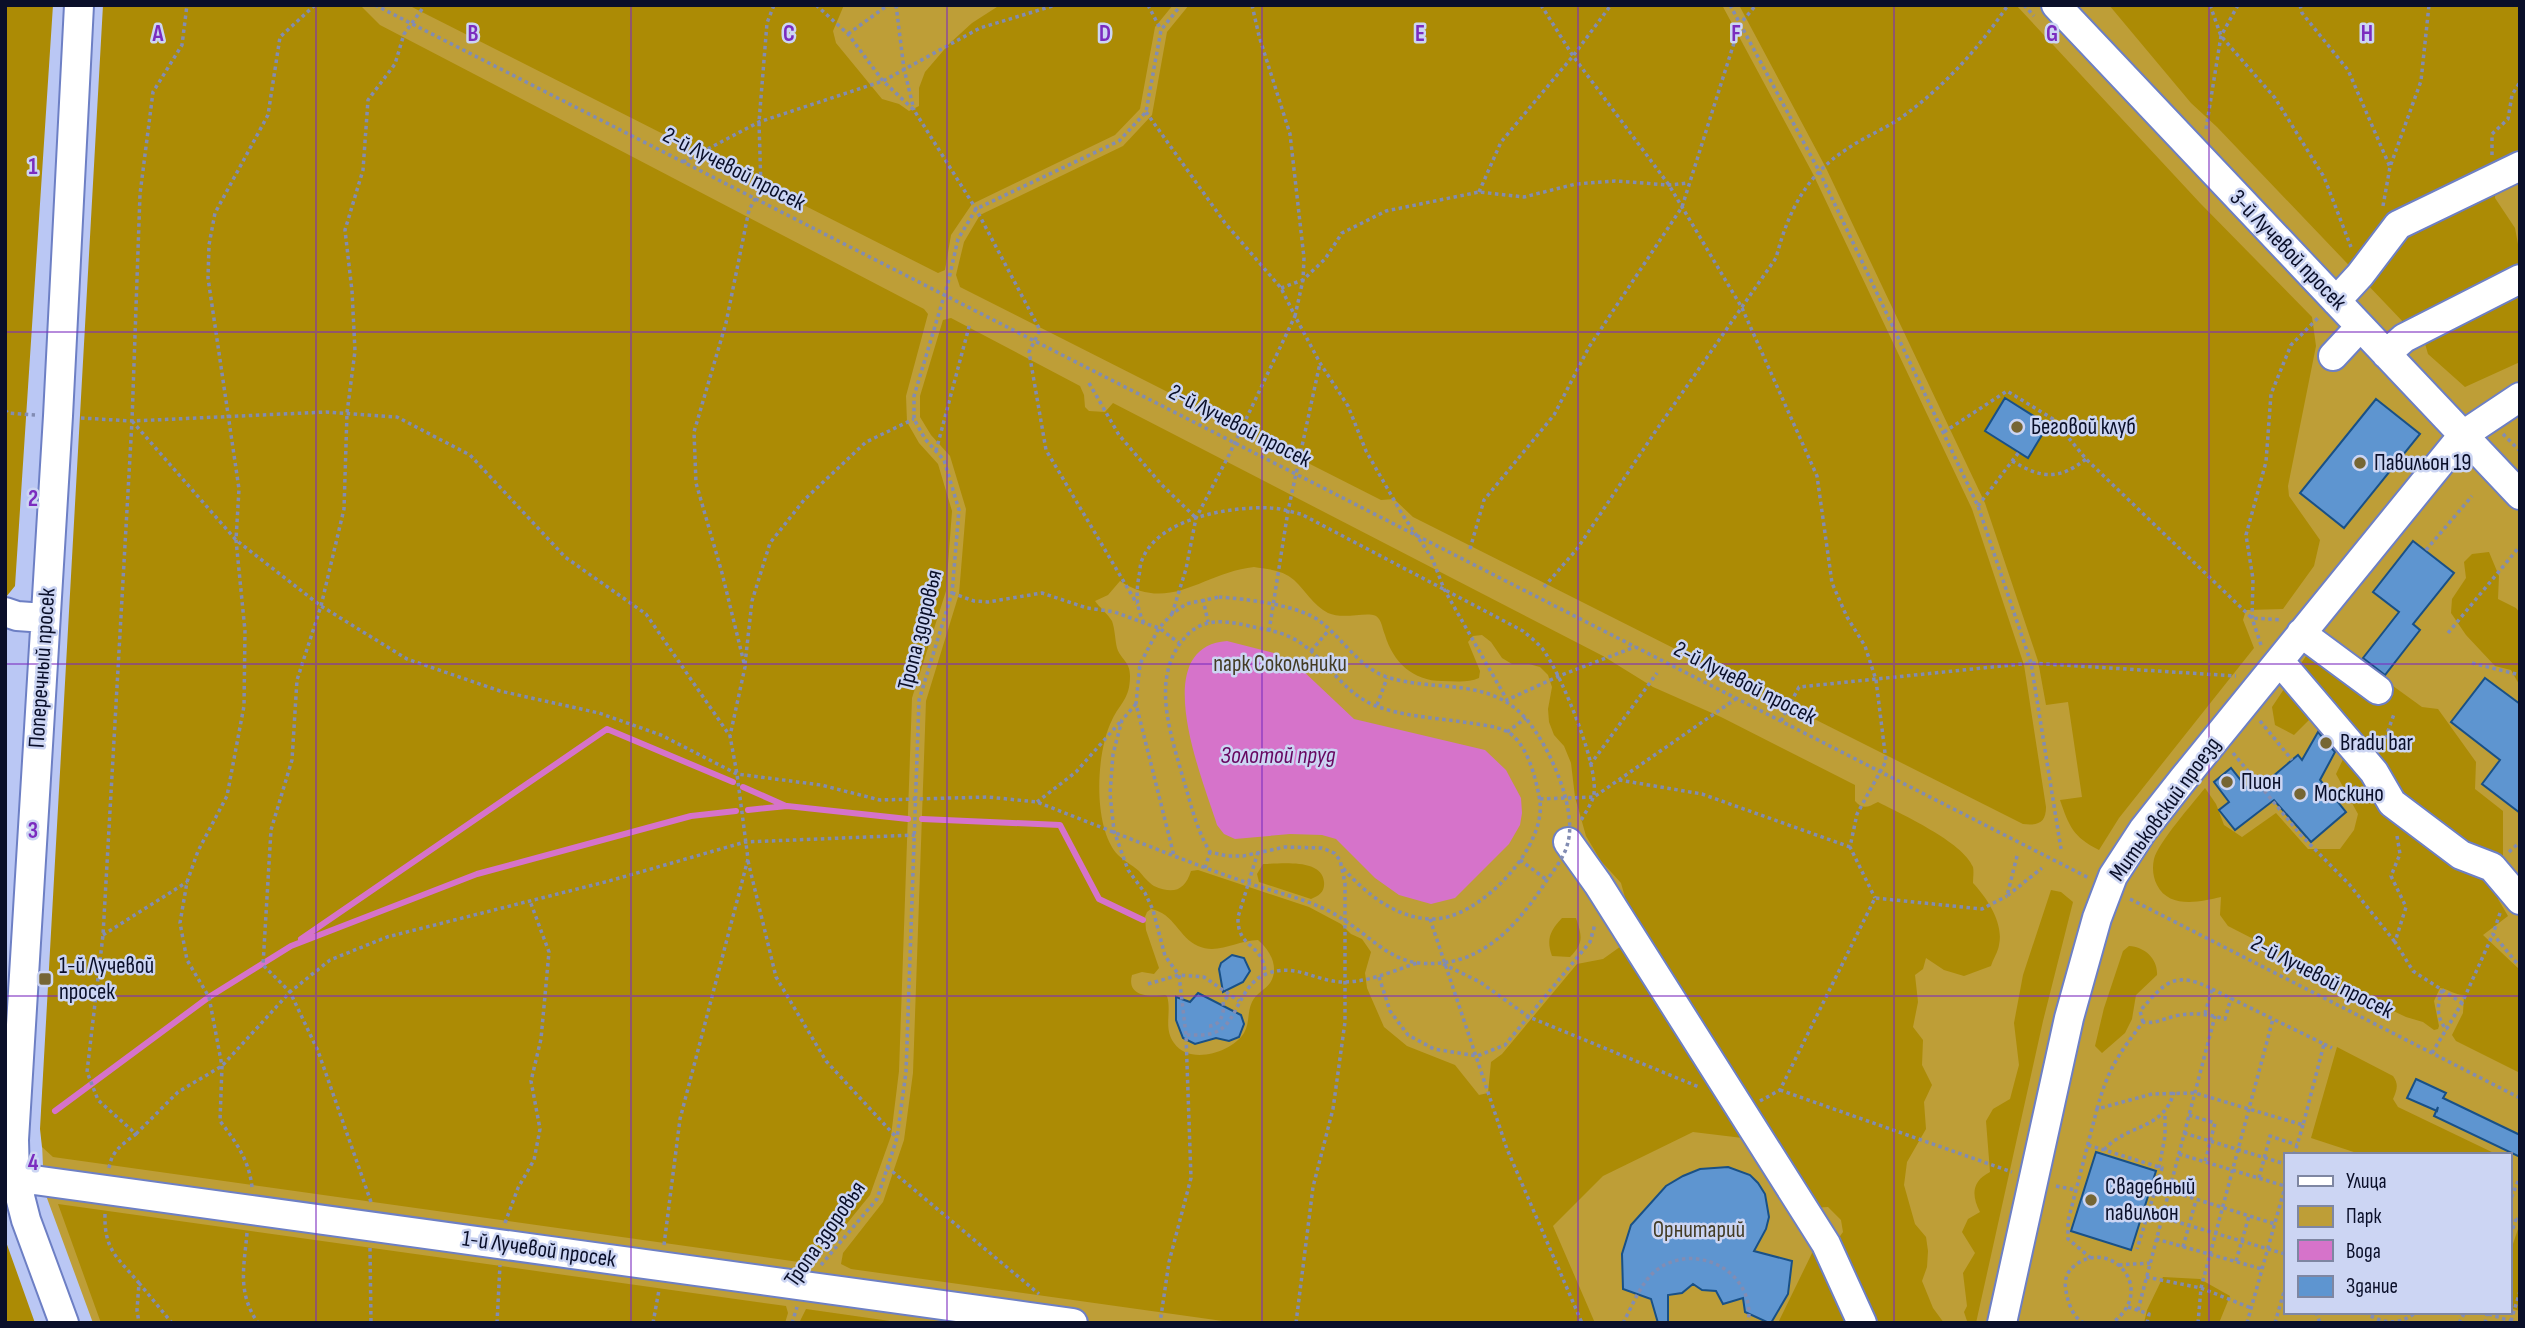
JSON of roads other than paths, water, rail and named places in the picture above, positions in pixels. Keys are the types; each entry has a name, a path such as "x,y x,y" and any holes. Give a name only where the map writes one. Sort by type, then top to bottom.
{"street":[{"name":"Поперечный просек","path":"64,1323 10,1176 16,1115 58,416 79,5"},
{"name":"3-й Лучевой просек","path":"2056,5 2520,495"},
{"path":"2336,300 2398,225 2520,166"},
{"path":"2386,354 2404,338 2520,279"},
{"path":"2333,356 2360,327"},
{"name":"Митьковский проезд","path":"2002,1323 2098,883 2143,830 2294,627 2463,435 2520,397"},
{"path":"5,612 17,616 45,618"},
{"path":"2294,627 2378,690"},
{"path":"2271,657 2288,671 2374,772 2392,803 2461,855 2491,867 2516,896"},
{"path":"1568,842 1598,884 1826,1244 1862,1323"},
{"name":"1-й Лучевой просек","path":"10,1176 1073,1323"}],"water":[{"name":"Золотой пруд","path":"1227,641 1274,653 1300,668 1354,719 1485,750 1506,770 1521,798 1520,825 1509,844 1455,898 1431,904 1399,895 1375,878 1336,839 1322,835 1290,834 1235,839 1224,834 1217,825 1193,749 1185,691 1189,666 1203,649"}],"waterway":[{"path":"301,939 607,729 733,782"},
{"path":"743,787 786,806"},
{"path":"748,810 787,806 908,819"},
{"path":"55,1111 209,997 291,946 477,874 691,816 736,811"},
{"path":"922,819 1060,825 1099,899 1143,920"}],"place":[{"name":"Беговой клуб","path":"2017,427"},
{"name":"Павильон 19","path":"2360,463"},
{"name":"Bradu bar","path":"2326,743"},
{"name":"Пион","path":"2227,782"},
{"name":"Москино","path":"2300,794"},
{"name":"1-й Лучевой просек","path":"45,979"},
{"name":"Свадебный павильон","path":"2091,1200"}],"park label":[{"name":"парк Сокольники","path":"1280,664"},
{"name":"Орнитарий","path":"1699,1230"}]}
